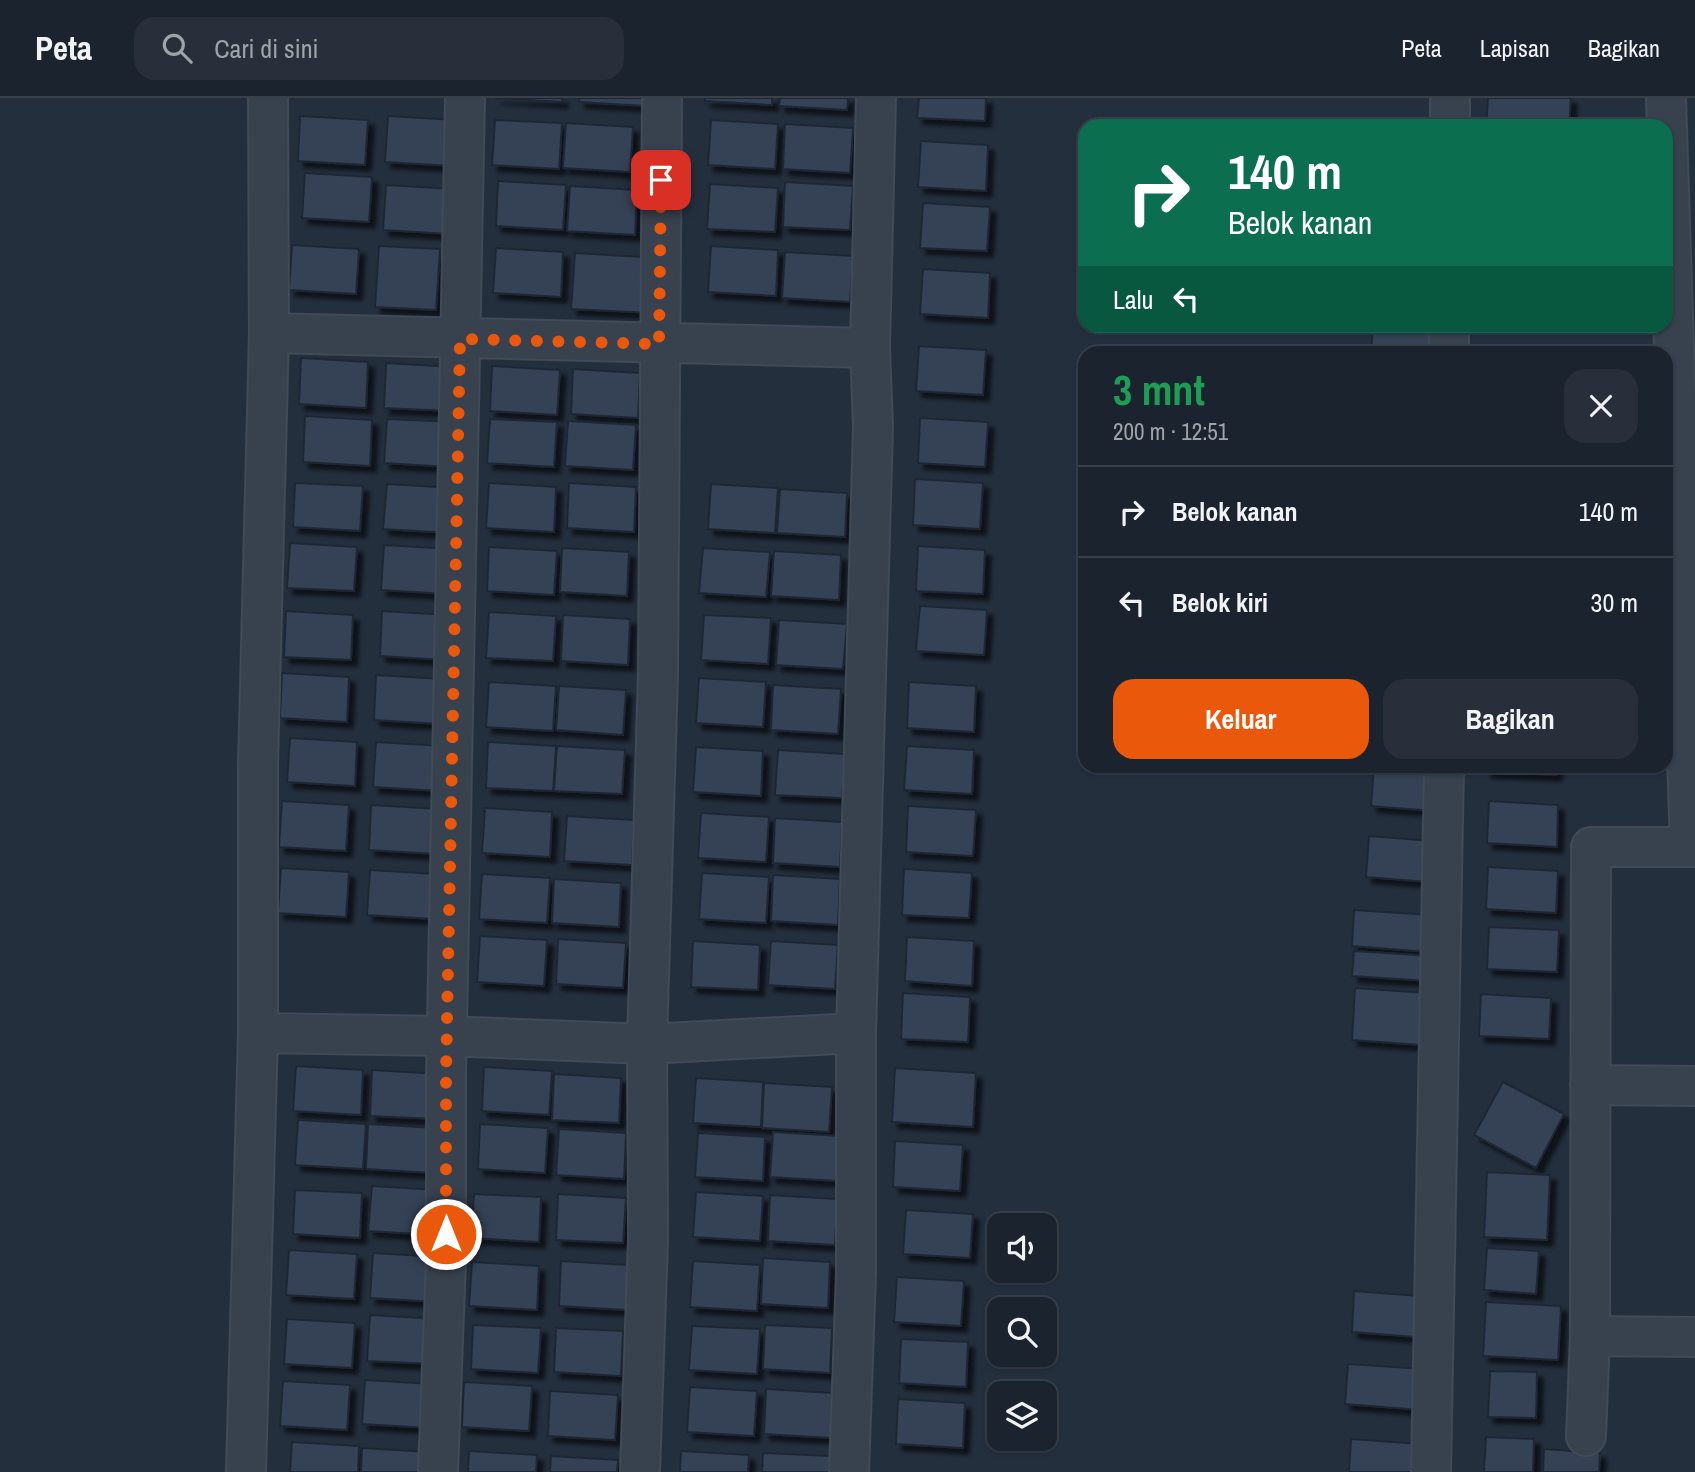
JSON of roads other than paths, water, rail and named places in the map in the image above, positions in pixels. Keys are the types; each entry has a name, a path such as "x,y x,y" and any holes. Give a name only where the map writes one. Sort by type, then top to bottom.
{"street":[{"path":"246,1472 258,1033 258,765 269,333 268,98"},
{"path":"438,1472 446,1260 447,1036 465,98"},
{"path":"640,1472 648,1240 647,1044 658,675 662,98"},
{"path":"849,1472 856,1273 856,1033 873,426 870,348 876,98"},
{"path":"1450,98 1450,119"},
{"path":"1666,98 1672,119"},
{"path":"1586,1436 1590,1336 1591,847 1693,847 1682,153 1673,122"},
{"path":"269,333 870,348"},
{"path":"1431,1472 1444,773"},
{"path":"258,1033 447,1036 647,1044 856,1033"},
{"path":"1590,1086 1695,1086"},
{"path":"1590,1336 1695,1337"}]}
